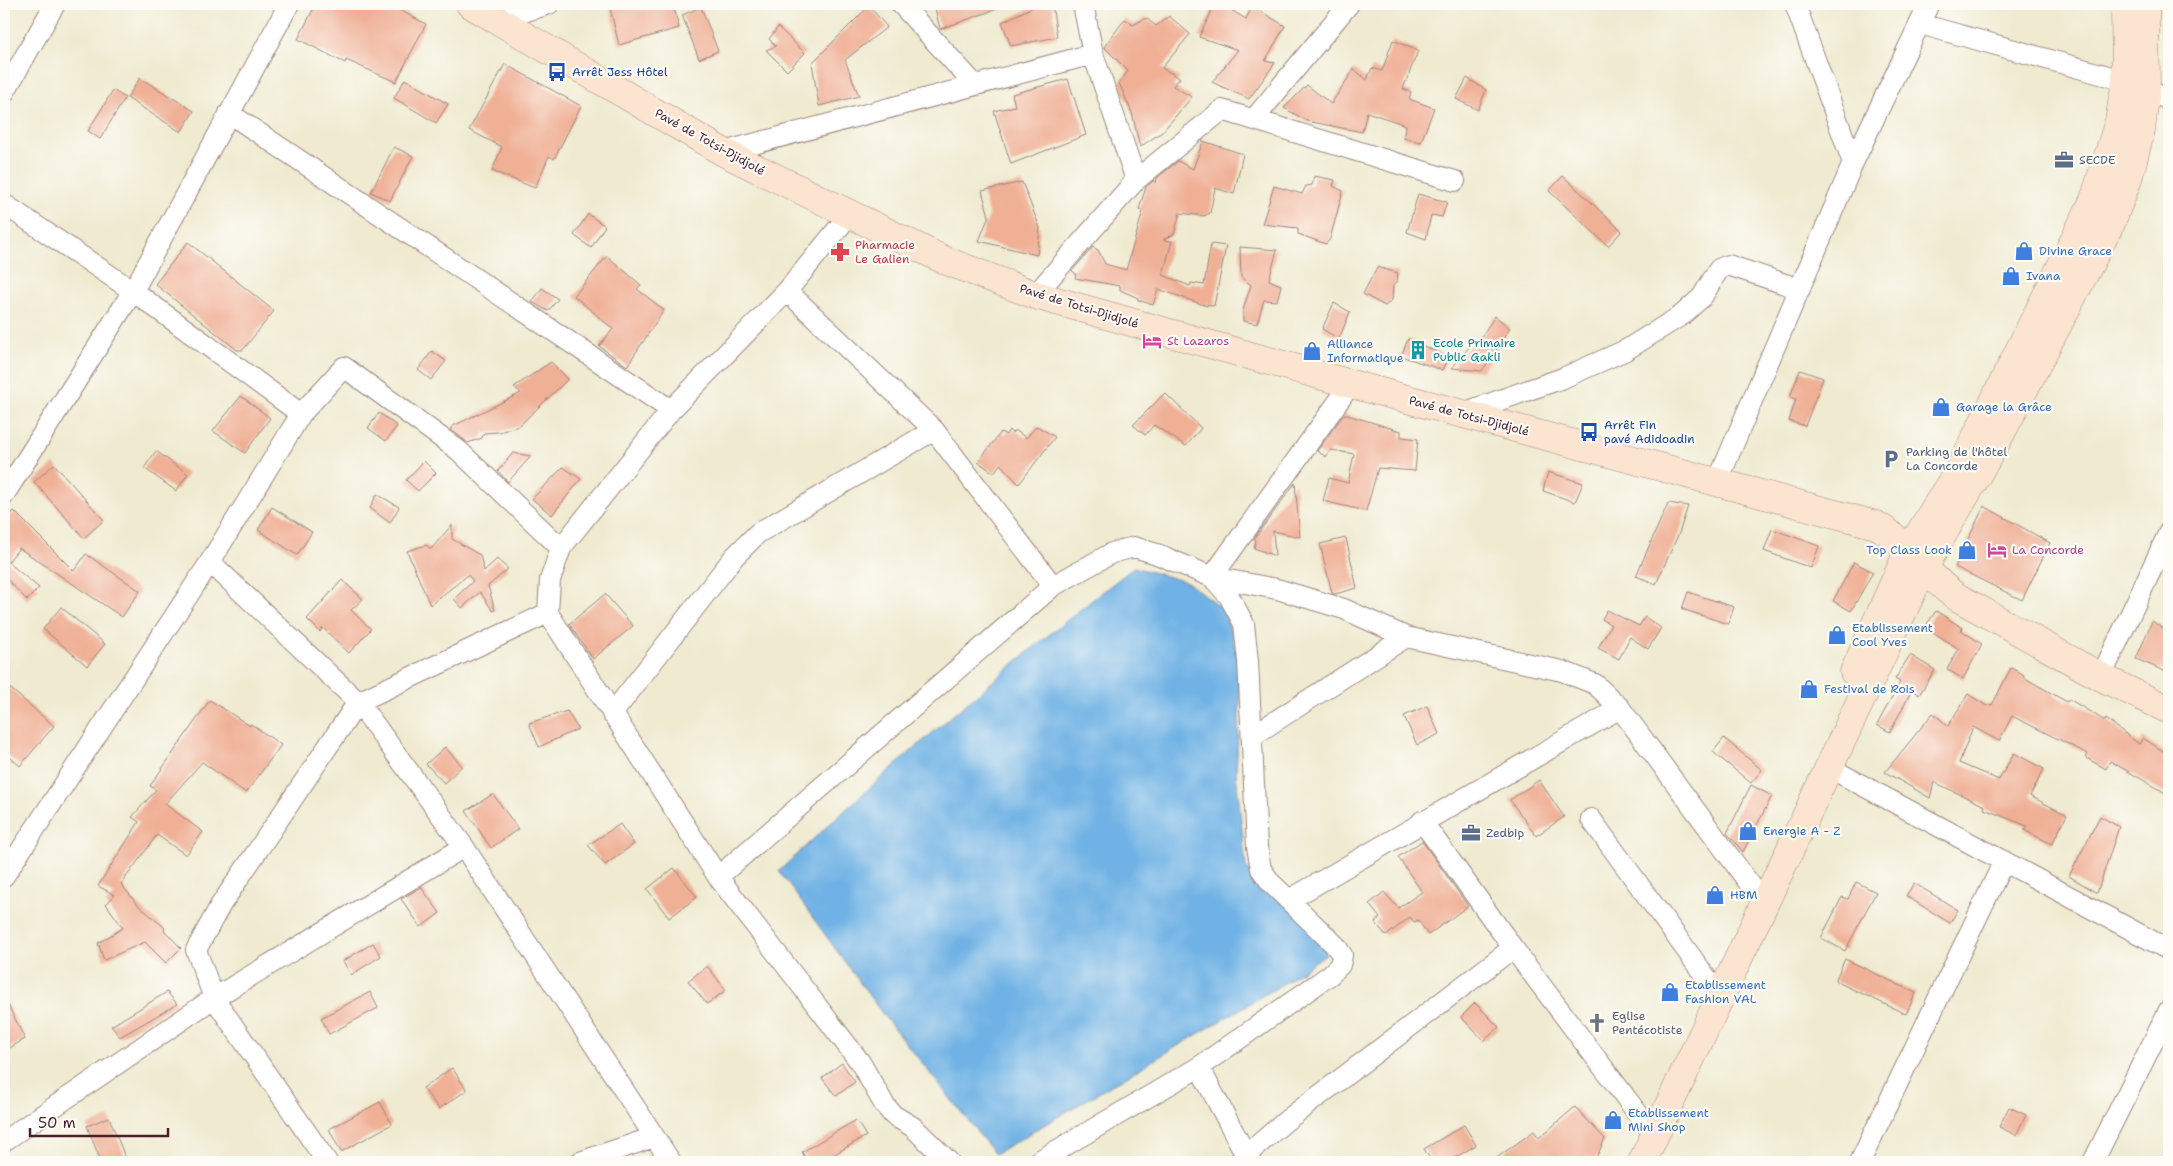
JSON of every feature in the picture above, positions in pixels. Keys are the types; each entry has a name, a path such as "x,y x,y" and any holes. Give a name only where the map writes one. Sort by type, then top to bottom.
{"main road":[{"name":"Pavé de Totsi-Djidjolé","path":"470,4 723,152 944,260 1035,294 1460,414 1876,525 1895,535 1939,586 1957,598 2100,677 2169,710"},
{"path":"2124,4 2147,90"},
{"path":"1642,1162 1648,1128 1708,980 1846,690 1916,559 2094,200 2119,121 2147,90 2145,4"},
{"path":"1623,1162 1648,1128 1830,768 1916,559"}],"street":[{"path":"4,93 55,4"},
{"path":"4,496 133,291 289,4"},
{"path":"498,20 549,4"},
{"path":"901,4 974,84"},
{"path":"1083,4 1093,54 1136,180"},
{"path":"1254,119 1349,4"},
{"path":"1795,4 1853,163"},
{"path":"1717,483 1853,163 1930,4"},
{"path":"1920,24 2147,90"},
{"path":"723,152 1093,54"},
{"path":"1035,294 1136,180 1222,110 1455,181"},
{"path":"229,113 672,410"},
{"path":"4,204 133,291 300,414"},
{"path":"850,214 786,291 672,410 561,548 550,580 548,613 718,877 860,1062 888,1109 913,1127 949,1162"},
{"path":"1460,414 1563,378 1626,350 1682,315 1702,297 1719,269 1728,265 1800,289"},
{"path":"786,291 934,430 1053,586"},
{"path":"4,876 210,562 300,414 344,367 458,450 561,548"},
{"path":"1212,577 1351,384"},
{"path":"612,714 734,557 758,533 934,430"},
{"path":"2100,677 2169,532"},
{"path":"718,877 1053,586 1112,553 1134,547 1157,554 1212,577 1278,589 1344,609 1406,637 1562,671 1595,684 1620,708 1752,887"},
{"path":"210,562 358,702 464,847 671,1162"},
{"path":"1037,1162 1199,1067 1330,975 1340,965 1342,955 1336,946 1271,883 1261,869 1257,847 1244,624 1229,596 1212,577"},
{"path":"327,1162 214,998 196,950 220,906 358,702 548,613"},
{"path":"1252,736 1406,637"},
{"path":"1289,900 1422,821 1620,708"},
{"path":"1830,768 2169,950"},
{"path":"1591,819 1708,980"},
{"path":"1422,821 1513,948 1648,1128"},
{"path":"4,1141 214,998 464,847"},
{"path":"1860,1162 2004,862"},
{"path":"1199,1067 1245,1160 1287,1120 1513,948"},
{"path":"2093,1162 2169,1010"},
{"path":"580,1162 654,1137"}],"water":[{"path":"1134,567 1187,582 1224,610 1237,652 1240,700 1236,773 1246,867 1321,939 1326,954 1281,985 995,1154 884,1016 779,871 953,715"}],"building":[{"path":"316,4 388,4 426,24 396,82 346,60 345,63 298,39"},
{"path":"609,4 673,4 679,28 619,45"},
{"path":"934,4 1006,4 1006,6 940,29"},
{"path":"1039,4 1052,4 1057,37 1011,46 1002,22"},
{"path":"1215,4 1221,4 1246,19 1251,9 1257,9 1285,26 1265,61 1275,63 1249,99 1212,82 1238,50 1199,37"},
{"path":"869,6 887,27 845,60 859,96 819,106 812,63"},
{"path":"701,7 718,51 699,59 682,15"},
{"path":"1169,16 1190,34 1162,68 1180,78 1173,86 1192,97 1162,132 1140,147 1132,113 1119,83 1128,71 1104,47 1125,19 1133,25 1146,18 1156,26"},
{"path":"778,27 805,53 787,71 766,50 776,46 769,39"},
{"path":"1393,40 1418,51 1403,89 1411,92 1409,99 1434,108 1421,142 1403,138 1406,125 1367,112 1362,132 1307,121 1284,108 1307,85 1331,104 1354,69 1367,80 1372,68 1382,71"},
{"path":"505,64 581,106 554,159 549,156 535,188 492,171 502,147 469,130"},
{"path":"140,78 194,111 181,132 127,98"},
{"path":"1467,78 1486,90 1478,110 1456,99"},
{"path":"405,79 448,104 436,123 394,98"},
{"path":"1068,79 1086,135 1011,164 994,111 1015,106 1012,94"},
{"path":"113,90 125,98 100,139 88,131"},
{"path":"1203,141 1243,154 1234,194 1215,188 1210,213 1204,216 1180,213 1174,234 1163,240 1172,241 1163,275 1190,286 1191,283 1204,285 1211,244 1226,246 1214,306 1207,304 1207,306 1158,289 1153,305 1138,300 1138,298 1120,290 1120,286 1075,278 1076,274 1072,271 1093,247 1098,250 1105,264 1126,270 1143,211 1139,209 1146,187 1153,181 1156,182 1157,178 1178,161 1193,169"},
{"path":"394,147 413,156 390,201 371,192"},
{"path":"1314,176 1335,180 1333,186 1343,191 1330,239 1326,244 1298,234 1298,228 1262,224 1274,186 1302,194 1306,186 1312,185"},
{"path":"1563,176 1622,231 1608,246 1549,191"},
{"path":"1022,182 1040,228 1037,255 979,241 989,216 982,191"},
{"path":"1418,194 1447,202 1442,217 1431,215 1426,239 1407,232"},
{"path":"588,214 605,226 591,248 574,235"},
{"path":"188,242 274,311 243,350 237,350 155,284"},
{"path":"1240,247 1277,250 1269,280 1281,285 1277,301 1264,300 1257,324 1243,321 1243,310 1251,285 1241,277"},
{"path":"607,256 641,285 637,289 664,310 627,366 599,346 613,329 574,296"},
{"path":"1377,267 1398,273 1397,281 1393,286 1392,300 1385,306 1363,294"},
{"path":"542,288 558,299 548,311 532,302"},
{"path":"1334,303 1350,312 1339,339 1322,329"},
{"path":"1495,316 1510,328 1482,371 1452,368 1474,341 1477,343"},
{"name":"Ecole Primaire Public Gakli","path":"1408,339 1448,357 1442,370 1401,356"},
{"path":"432,351 446,361 431,380 418,370"},
{"path":"551,362 568,379 519,426 499,432 484,433 482,438 468,443 450,429 521,393 514,387"},
{"path":"1800,370 1823,378 1805,426 1789,421 1796,399 1790,397"},
{"path":"1165,393 1201,428 1186,446 1154,425 1145,435 1133,425"},
{"path":"241,396 270,418 245,453 213,431"},
{"path":"379,413 397,426 386,441 368,428"},
{"path":"1344,414 1401,431 1401,437 1418,439 1415,471 1378,468 1366,511 1323,501 1329,478 1348,483 1354,454 1331,450 1326,457 1317,451"},
{"path":"1037,426 1055,437 1019,484 1000,464 994,473 978,462 1001,432 1006,435 1009,430 1012,433 1015,430 1026,438"},
{"path":"156,451 188,474 176,491 144,468"},
{"path":"513,453 531,456 508,482 498,471"},
{"path":"424,461 436,473 418,491 406,480"},
{"path":"54,464 104,520 84,538 34,482"},
{"path":"563,467 581,479 552,515 532,499"},
{"path":"1548,472 1583,483 1575,502 1543,491"},
{"path":"1295,483 1300,537 1273,531 1275,556 1254,548 1256,540 1254,539"},
{"path":"377,494 399,507 390,523 370,508"},
{"path":"1668,503 1688,506 1679,533 1656,584 1636,576"},
{"path":"1984,506 2050,543 2022,600 1955,567"},
{"path":"272,507 312,532 297,555 258,530"},
{"path":"14,511 74,571 86,554 140,591 122,617 19,548 8,562 39,588 27,600 4,576 4,522"},
{"path":"452,525 452,539 480,555 484,571 497,559 508,569 488,586 495,610 493,611 480,592 462,608 454,599 473,581 468,575 430,605 407,551 426,545 431,549"},
{"path":"1772,529 1819,546 1811,568 1764,551"},
{"path":"1346,538 1357,588 1335,594 1332,593 1320,544"},
{"path":"1854,562 1873,572 1851,611 1833,601"},
{"path":"342,580 363,599 351,610 371,629 349,653 323,628 320,632 307,619"},
{"path":"1688,592 1734,607 1728,624 1682,609"},
{"path":"605,594 633,626 593,659 569,624"},
{"path":"61,607 105,644 87,666 43,629"},
{"path":"1607,610 1639,626 1645,617 1661,628 1648,649 1630,637 1619,659 1598,648 1611,625 1602,619"},
{"path":"1936,611 1963,628 1961,630 1982,644 1963,679 1947,669 1959,649 1925,627"},
{"path":"2152,621 2169,632 2169,673 2136,659"},
{"path":"1910,655 1935,670 1919,695 1912,690 1890,732 1877,725 1900,682 1895,679"},
{"path":"2011,668 2067,702 2069,699 2105,721 2106,719 2139,744 2143,738 2169,755 2169,795 2110,761 2106,769 2086,758 2088,754 2012,716 1999,741 1973,727 1959,763 1999,780 2014,753 2044,769 2030,796 2067,815 2052,844 2024,830 2027,826 1984,809 1985,806 1934,782 1930,798 1885,772 1933,713 1948,726 1968,694 1987,706 1989,704 1992,705"},
{"path":"4,683 54,726 20,766 4,752"},
{"path":"210,700 250,726 251,724 281,745 246,793 202,762 165,804 203,832 186,855 157,835 121,884 138,905 165,928 164,930 181,948 166,963 145,942 104,960 98,943 123,928 106,904 115,895 98,886 139,822 132,817 156,790 150,786"},
{"path":"1427,706 1439,734 1417,745 1404,716"},
{"path":"567,711 578,729 539,747 529,723"},
{"path":"1724,738 1762,770 1751,783 1713,752"},
{"path":"445,747 462,766 444,783 426,764"},
{"path":"1539,780 1564,817 1536,836 1510,800"},
{"path":"1751,785 1772,796 1743,852 1727,833"},
{"path":"493,794 518,829 491,848 466,811"},
{"path":"2100,816 2119,827 2097,893 2069,876"},
{"path":"620,824 634,844 605,865 588,845"},
{"path":"1422,841 1468,906 1428,935 1418,920 1414,922 1410,917 1386,936 1375,922 1380,918 1369,904 1384,892 1398,908 1422,892 1398,857"},
{"path":"674,868 697,897 669,918 647,889"},
{"path":"1856,882 1876,892 1845,951 1821,938 1842,897 1848,899"},
{"path":"1914,883 1958,910 1950,923 1906,896"},
{"path":"421,887 440,913 421,927 401,899"},
{"path":"373,943 381,956 351,975 343,961"},
{"path":"1845,959 1916,993 1906,1014 1835,981"},
{"path":"707,966 726,990 707,1004 688,981"},
{"path":"167,992 177,1004 120,1037 111,1026"},
{"path":"370,992 378,1008 329,1034 321,1018"},
{"path":"4,997 25,1039 4,1051"},
{"path":"1475,1003 1499,1027 1484,1041 1461,1017"},
{"path":"842,1063 855,1082 836,1096 822,1078"},
{"path":"452,1068 467,1090 439,1109 423,1088"},
{"path":"380,1102 392,1124 341,1152 329,1129"},
{"path":"1575,1107 1605,1139 1594,1162 1491,1162 1534,1131 1539,1138"},
{"path":"2009,1107 2026,1115 2016,1135 1999,1127"},
{"path":"109,1117 127,1162 101,1162 87,1126"},
{"path":"856,1120 866,1136 821,1162 808,1162 802,1152"},
{"path":"1464,1125 1476,1145 1448,1162 1432,1162 1424,1149"}],"place":[{"name":"Arrêt Jess Hôtel","path":"557,72"},
{"name":"SECDE","path":"2064,160"},
{"name":"Divine Grace","path":"2024,251"},
{"name":"Pharmacie Le Galien","path":"840,252"},
{"name":"Ivana","path":"2011,276"},
{"name":"St Lazaros","path":"1152,341"},
{"name":"Ecole Primaire Public Gakli","path":"1418,350"},
{"name":"Alliance Informatique","path":"1312,351"},
{"name":"Garage la Grâce","path":"1941,407"},
{"name":"Arrêt Fin pavé Adidoadin","path":"1589,432"},
{"name":"Parking de l'hôtel La Concorde","path":"1891,459"},
{"name":"Top Class Look","path":"1967,550"},
{"name":"La Concorde","path":"1997,550"},
{"name":"Etablissement Cool Yves","path":"1837,635"},
{"name":"Festival de Rois","path":"1809,689"},
{"name":"Energie A - Z","path":"1748,831"},
{"name":"Zedbip","path":"1471,833"},
{"name":"HBM","path":"1715,895"},
{"name":"Etablissement Fashion VAL","path":"1670,992"},
{"name":"Eglise Pentécotiste","path":"1597,1023"},
{"name":"Etablissement Mini Shop","path":"1613,1120"}]}
